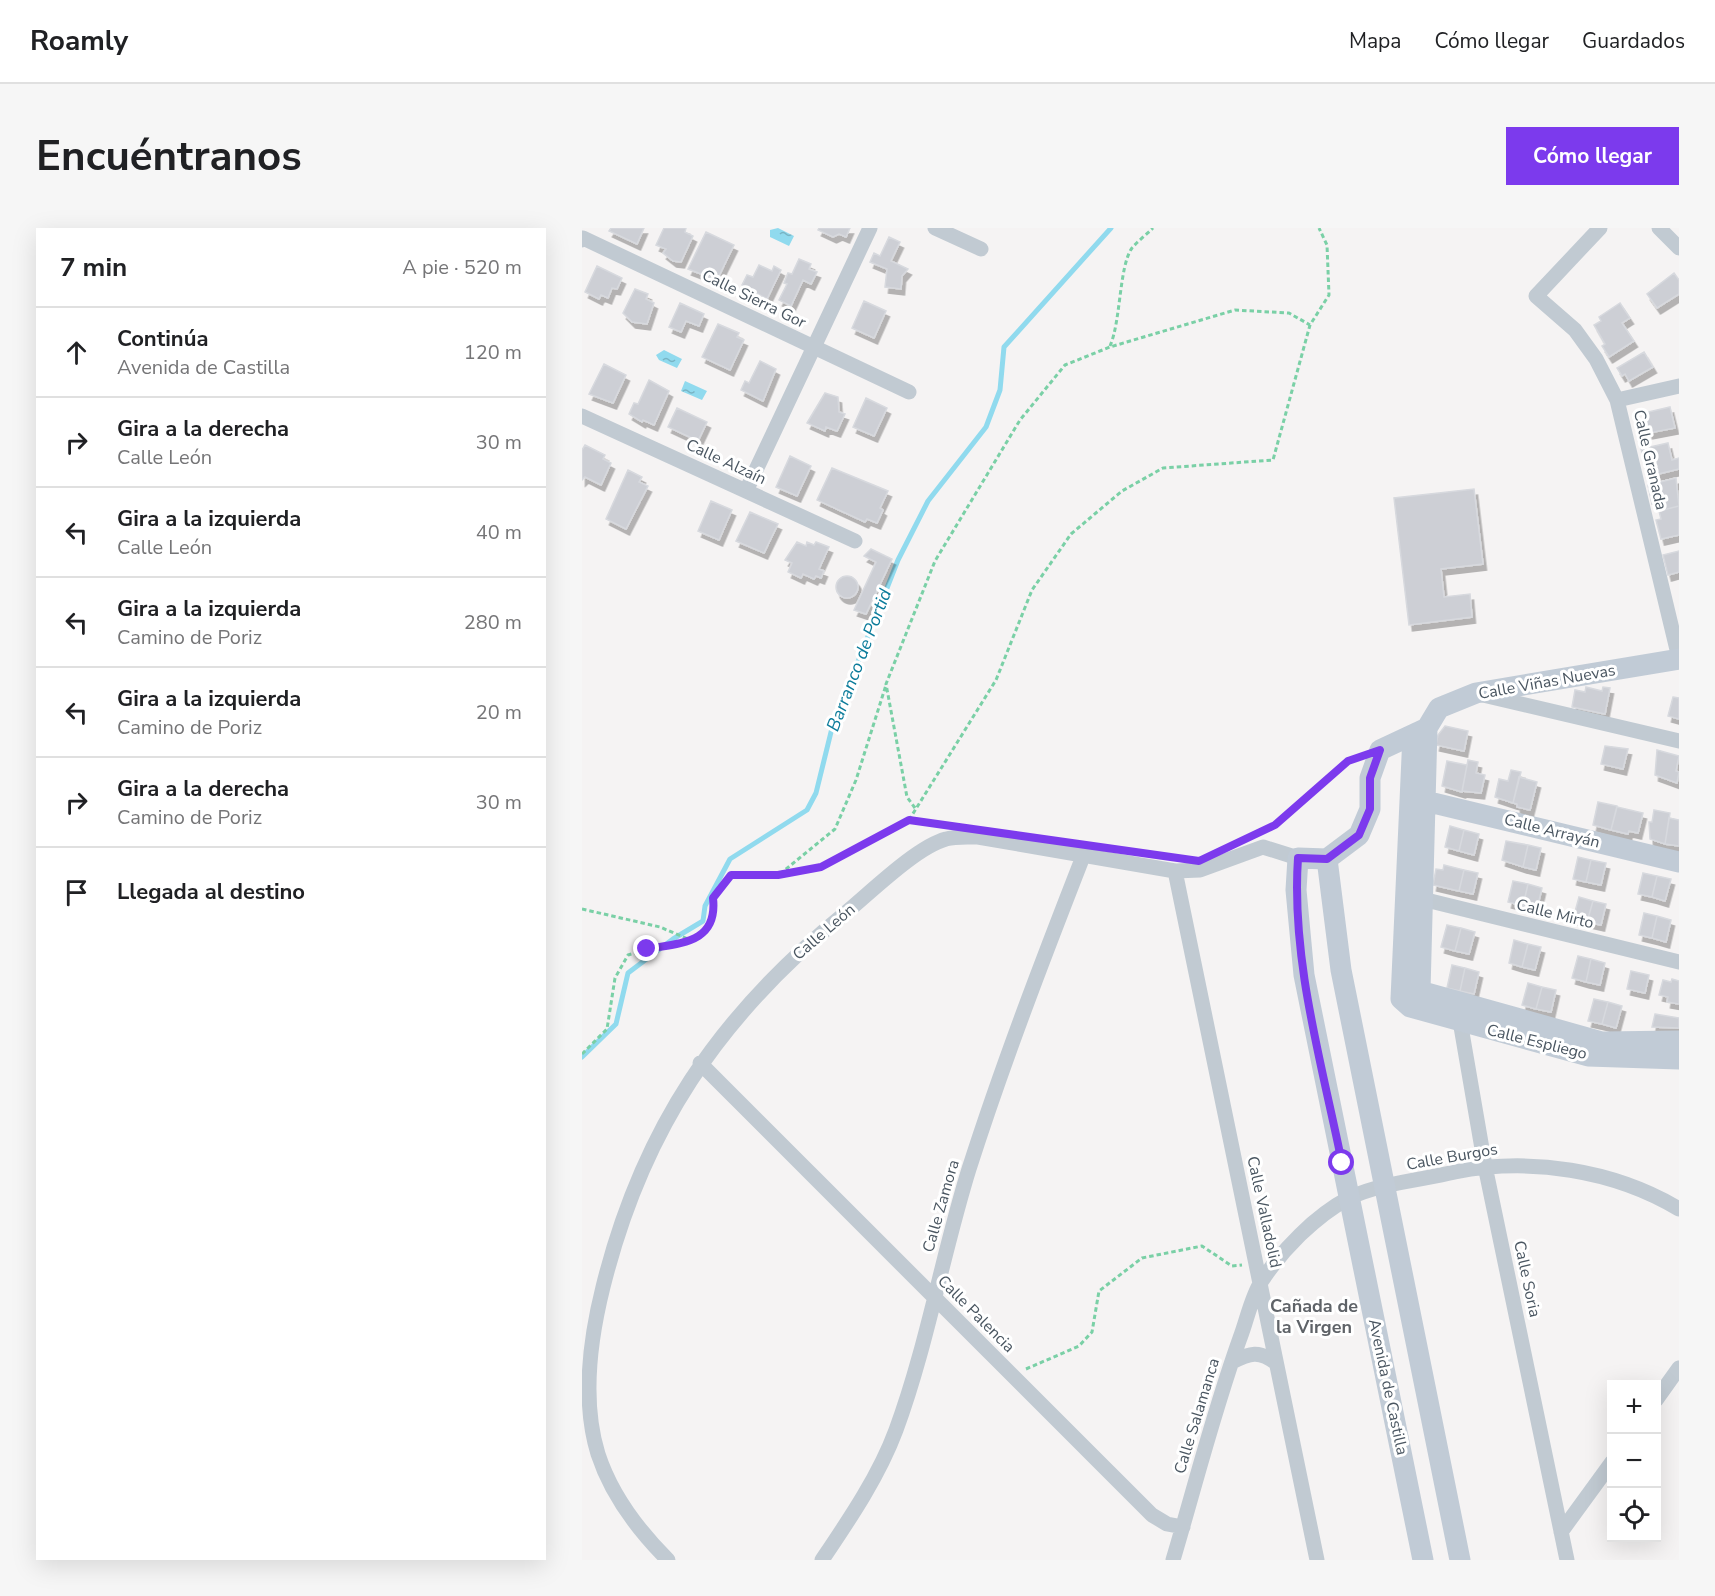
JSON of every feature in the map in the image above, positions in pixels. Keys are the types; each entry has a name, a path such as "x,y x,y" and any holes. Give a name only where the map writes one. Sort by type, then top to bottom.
{"street":[{"path":"746,491 870,228"},
{"path":"934,228 981,249"},
{"name":"Calle Granada","path":"1600,228 1536,296 1575,330 1596,360 1617,400 1679,659"},
{"path":"1659,228 1679,248"},
{"name":"Calle Sierra Gor","path":"583,239 909,392"},
{"path":"1617,400 1679,386"},
{"name":"Calle Alzaín","path":"582,416 855,541"},
{"name":"Calle Viñas Nuevas","path":"1420,731 1439,708 1476,693 1679,659"},
{"path":"1476,693 1679,741"},
{"path":"1414,898 1420,731 1380,750 1370,778 1370,809 1359,835 1327,859 1341,970 1460,1560"},
{"name":"Calle Arrayán","path":"1418,799 1679,862"},
{"name":"Calle León","path":"668,1560 622,1505 598,1454 587,1390 595,1318 614,1244 640,1172 676,1102 700,1063 731,1023 802,948 914,857 946,839 978,837 1175,871 1200,870 1263,847 1298,858 1327,859"},
{"name":"Calle Zamora","path":"822,1560 854,1512 895,1433 921,1356 933,1296 969,1170 1020,1018 1084,854"},
{"name":"Avenida de Castilla","path":"1298,858 1296,890 1304,975 1423,1560"},
{"name":"Calle Valladolid","path":"1175,871 1317,1560"},
{"name":"Calle Mirto","path":"1414,898 1679,962"},
{"name":"Calle Espliego","path":"1414,898 1411,995 1588,1056 1679,1059"},
{"name":"Calle Espliego","path":"1461,1013 1602,1042 1679,1041"},
{"name":"Calle Soria","path":"1461,1013 1485,1166 1567,1560"},
{"name":"Calle Palencia","path":"700,1063 1152,1515 1167,1524 1183,1527"},
{"name":"Calle Burgos","path":"1260,1284 1306,1230 1349,1198 1384,1187 1485,1166 1523,1165 1597,1175 1659,1197 1679,1209"},
{"name":"Calle Salamanca","path":"1173,1560 1232,1362 1260,1284"},
{"path":"1232,1362 1256,1352 1276,1363"},
{"path":"1661,1393 1679,1368"},
{"path":"1561,1532 1607,1468"}],"path":[{"path":"1110,346 1117,331 1121,291 1131,249 1153,228"},
{"path":"582,1054 607,1029 615,978 628,955 691,941 708,928 715,913 713,898 731,875 778,875 821,867 909,820 996,680 1032,590 1071,534 1122,491 1163,468 1273,460 1310,325 1329,295 1327,244 1319,228"},
{"path":"778,875 835,829 856,780 886,684 934,561 1020,420 1065,365 1110,346 1235,310 1289,313 1310,325"},
{"path":"886,684 907,797 916,809"},
{"path":"1255,834 1275,825 1348,761 1380,750"},
{"path":"909,820 942,825"},
{"path":"582,909 660,927 691,941"},
{"path":"1012,1375 1079,1346 1092,1332 1099,1291 1142,1257 1202,1246 1232,1266 1256,1264"}],"water":[{"path":"778,228 794,236 789,246 770,237 770,230"},
{"path":"664,350 682,359 677,368 659,360 656,355"},
{"path":"685,381 707,391 702,400 681,391"}],"building":[{"path":"611,228 644,228 637,244 609,231"},
{"path":"664,228 686,228 685,232 693,236 681,262 673,261 663,253 666,249 656,245"},
{"path":"819,228 850,228 846,237 839,234 833,237 818,230"},
{"path":"706,232 734,245 717,280 688,269"},
{"path":"889,237 900,242 891,261 908,269 902,276 901,289 885,287 887,269 870,262 874,253 880,256"},
{"path":"799,259 811,264 809,269 817,272 811,284 803,280 791,306 779,300 787,284 784,283 788,273 792,274"},
{"path":"759,265 772,271 774,266 781,270 767,299 742,285 747,275 753,277"},
{"path":"597,266 622,278 617,289 612,288 608,298 601,295 599,299 585,292"},
{"path":"1674,273 1679,280 1679,294 1657,308 1647,294"},
{"path":"635,289 648,294 646,299 654,303 647,324 632,322 623,313"},
{"path":"864,301 886,311 874,338 852,328"},
{"path":"680,303 704,314 699,326 686,321 681,332 669,327"},
{"path":"1620,303 1630,318 1622,323 1634,341 1609,357 1602,346 1605,344 1594,325 1601,321 1599,317"},
{"path":"718,324 739,333 737,337 744,340 730,370 702,357"},
{"path":"1644,352 1653,367 1629,381 1625,374 1622,376 1617,368"},
{"path":"760,361 776,369 763,401 741,390 745,381 749,383"},
{"path":"604,364 626,375 613,403 589,394"},
{"path":"649,380 669,391 654,425 643,420 642,422 629,414 634,403 638,404"},
{"path":"825,393 838,397 839,412 845,414 837,431 826,427 825,431 807,423"},
{"path":"866,398 887,408 874,436 853,427"},
{"path":"1670,407 1675,428 1649,433 1644,413"},
{"path":"677,408 707,422 698,441 668,427"},
{"path":"1668,443 1672,460 1679,458 1679,469 1654,475 1652,466 1646,467 1641,449"},
{"path":"585,445 605,455 603,459 611,463 601,485 585,477 582,480 582,450"},
{"path":"790,456 811,466 797,496 776,487"},
{"path":"832,468 888,491 880,508 883,510 877,523 867,519 865,522 817,500"},
{"path":"628,470 642,477 639,482 648,486 626,529 606,519"},
{"path":"1676,478 1679,506 1659,511 1657,503 1652,504 1648,485"},
{"path":"1474,489 1483,564 1441,569 1444,597 1470,594 1472,617 1409,625 1394,498"},
{"path":"711,501 732,510 719,540 698,531"},
{"path":"1679,506 1679,535 1661,539 1656,520 1661,519 1659,511"},
{"path":"750,512 778,524 764,553 736,541"},
{"path":"797,542 806,546 807,542 814,545 816,542 829,547 819,569 824,571 821,578 816,576 814,579 803,574 801,578 788,572 792,563 785,560"},
{"path":"871,549 892,559 866,614 854,610 876,562 864,556"},
{"path":"1679,551 1679,572 1668,575 1663,555"},
{"path":"847,576 855,579 858,587 855,595 847,598 839,595 836,587 839,579"},
{"path":"1586,687 1602,691 1603,687 1610,688 1605,714 1572,707 1575,690 1585,692"},
{"path":"1673,697 1679,698 1679,719 1668,716"},
{"path":"1445,726 1468,731 1464,751 1436,745 1438,735"},
{"path":"1605,746 1628,749 1623,769 1601,764"},
{"path":"1657,750 1679,756 1676,771 1679,772 1677,783 1655,775"},
{"path":"1468,760 1478,762 1476,773 1485,775 1481,793 1462,791"},
{"path":"1447,761 1467,765 1462,792 1442,786"},
{"path":"1511,770 1521,772 1513,803 1495,797 1499,779 1508,781"},
{"path":"1519,777 1537,782 1530,810 1517,807 1517,804 1513,803"},
{"path":"1598,802 1617,806 1611,830 1593,825"},
{"path":"1617,807 1643,813 1638,833 1629,831 1628,834 1611,830"},
{"path":"1654,810 1670,813 1665,844 1650,839 1649,822 1652,822"},
{"path":"1669,818 1679,820 1679,846 1665,844"},
{"path":"1450,826 1464,830 1459,851 1445,847"},
{"path":"1464,830 1479,834 1474,855 1459,851"},
{"path":"1506,841 1528,845 1523,867 1502,860"},
{"path":"1528,845 1541,848 1536,870 1523,867"},
{"path":"1578,857 1591,860 1586,882 1573,879"},
{"path":"1591,860 1606,863 1601,885 1586,882"},
{"path":"1444,865 1464,870 1459,891 1433,885 1436,869 1443,870"},
{"path":"1464,870 1478,873 1473,894 1459,891"},
{"path":"1643,873 1657,876 1652,897 1638,894"},
{"path":"1657,876 1671,879 1665,901 1652,897"},
{"path":"1513,881 1528,884 1523,906 1508,902"},
{"path":"1528,884 1542,888 1537,909 1523,906"},
{"path":"1579,897 1593,901 1587,922 1573,919"},
{"path":"1593,901 1606,904 1601,925 1587,922"},
{"path":"1644,913 1657,916 1652,938 1639,935"},
{"path":"1657,916 1671,920 1666,942 1652,938"},
{"path":"1447,925 1461,928 1455,951 1441,947"},
{"path":"1461,928 1475,932 1469,954 1455,951"},
{"path":"1514,940 1528,944 1522,967 1509,963"},
{"path":"1528,944 1541,947 1535,970 1522,967"},
{"path":"1578,956 1591,959 1586,982 1572,978"},
{"path":"1591,959 1605,963 1600,985 1586,982"},
{"path":"1452,965 1465,968 1460,991 1447,988"},
{"path":"1465,968 1479,972 1474,994 1460,991"},
{"path":"1631,971 1649,975 1645,993 1627,989"},
{"path":"1672,979 1679,981 1679,1004 1667,1002 1668,997 1659,995 1663,980 1671,982"},
{"path":"1528,983 1542,987 1536,1009 1522,1005"},
{"path":"1542,987 1556,990 1551,1012 1536,1009"},
{"path":"1594,999 1608,1002 1602,1024 1588,1021"},
{"path":"1608,1002 1622,1006 1616,1028 1602,1024"},
{"path":"1655,1014 1679,1018 1679,1028 1652,1027"}],"waterway":[{"name":"Barranco de Portid","path":"582,1057 616,1024 628,973 673,939 703,921 705,906 730,859 807,810 816,793 832,728 898,560 928,501 986,427 1000,390 1004,347 1111,228"}],"district":[{"name":"Cañada de la Virgen","path":"1314,1316"}],"route":[{"path":"647,949 691,941 708,928 715,913 713,898 731,875 778,875 821,867 909,820 1199,861 1275,825 1348,761 1380,750 1370,778 1370,809 1359,835 1327,859 1298,858 1296,890 1304,975 1342,1163"}]}
